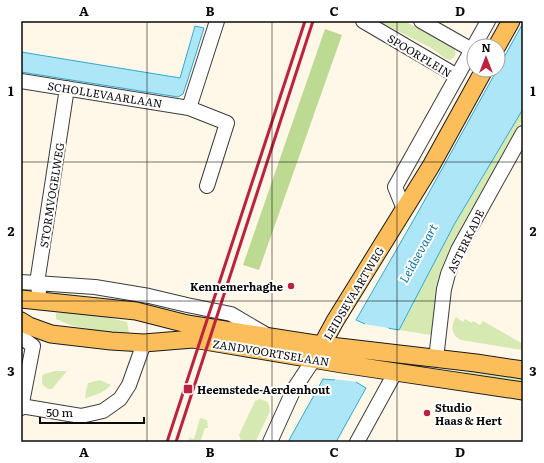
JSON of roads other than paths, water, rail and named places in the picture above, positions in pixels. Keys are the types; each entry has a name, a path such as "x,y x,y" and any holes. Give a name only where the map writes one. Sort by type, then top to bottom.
{"main road":[{"path":"501,38 511,21"},
{"name":"LEIDSEVAARTWEG","path":"318,352 431,166 480,78"},
{"name":"ZANDVOORTSELAAN","path":"21,299 136,311 187,324 268,337 318,352"},
{"path":"40,301 43,324 51,334"},
{"path":"136,311 146,322 147,330 144,343"},
{"name":"ZANDVOORTSELAAN","path":"21,321 29,326 51,334 111,341 144,343 193,339 346,356 375,352 436,352 523,370"},
{"name":"ZANDVOORTSELAAN","path":"346,356 367,367 523,391"}],"street":[{"path":"189,108 217,21"},
{"name":"SPOORPLEIN","path":"363,21 457,76"},
{"path":"421,21 466,47"},
{"path":"479,38 488,21"},
{"path":"404,209 395,187 466,60"},
{"name":"SCHOLLEVAARLAAN","path":"21,81 189,108 227,123 207,186"},
{"name":"STORMVOGELWEG","path":"40,301 37,283 67,88"},
{"name":"ASTERKADE","path":"436,352 444,289 448,274 458,250 523,133"},
{"name":"ZANDVOORTSELAAN","path":"21,282 95,288 149,296 187,306 231,314 268,337"},
{"path":"21,337 33,346 21,407 81,416 103,411 120,399 129,385 144,343"},
{"name":"LEIDSEVAARTWEG","path":"270,442 294,389 318,352"},
{"path":"357,442 396,371"}],"water":[{"name":"Leidsevaart","path":"523,23 523,109 455,223 399,330 387,328 356,382 366,388 336,442 288,442 323,379 334,380 365,324 356,320 492,78 506,78 506,54"},
{"path":"195,26 204,28 183,94 178,97 21,72 21,52 180,78"}],"railway":[{"path":"167,442 305,21"},
{"path":"176,442 313,21"}],"place":[{"name":"Kennemerhaghe","path":"291,286"},
{"name":"Heemstede-Aerdenhout","path":"188,389"},
{"name":"Studio Haas & Hert","path":"427,413"}]}
